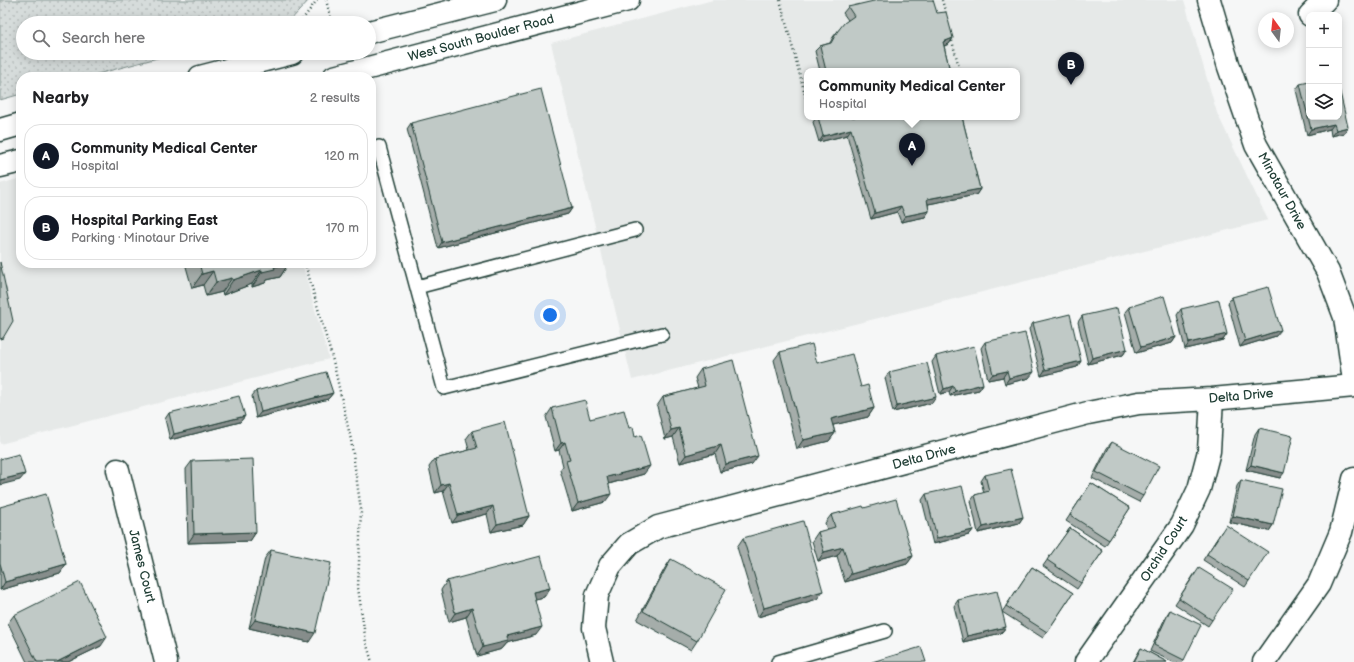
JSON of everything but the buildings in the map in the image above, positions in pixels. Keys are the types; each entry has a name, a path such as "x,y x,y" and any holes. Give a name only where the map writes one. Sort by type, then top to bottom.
{"street":[{"path":"376,30 495,0"},
{"name":"West South Boulder Road","path":"353,72 628,0"},
{"name":"Minotaur Drive","path":"1209,0 1229,67 1256,145 1328,272 1345,317 1354,381"},
{"path":"1313,12 1326,0"},
{"path":"219,72 265,60"},
{"path":"0,130 16,125"},
{"path":"0,166 16,161"},
{"name":"Delta Drive","path":"602,662 594,628 597,595 610,566 628,544 658,527 1088,413 1139,402 1212,399 1354,386"},
{"name":"Orchid Court","path":"1086,662 1182,524 1199,489 1209,451 1212,399"},
{"name":"James Court","path":"118,470 166,662"},
{"path":"1264,662 1319,584 1341,532 1354,479"}],"lane":[{"path":"379,147 444,388 662,334"},
{"path":"417,287 635,230"},
{"path":"786,661 885,631"}],"path":[{"path":"305,16 317,0"},
{"path":"326,0 330,16"},
{"path":"780,0 804,91"},
{"path":"942,0 947,21"},
{"path":"951,36 959,68"},
{"path":"306,268 333,361 350,440 361,510 358,588 366,642 372,662"}],"shaded area":[{"path":"0,0 309,0 294,16 16,16 16,60 150,60 105,72 16,72 16,95 0,100"},
{"path":"713,0 1184,0 1217,113 1268,220 632,380 551,43"},
{"path":"16,179 16,268 303,268 329,359 0,444 0,184"}],"place":[{"name":"Hospital Parking East","path":"1071,85"},
{"name":"Community Medical Center","path":"912,166"}]}
